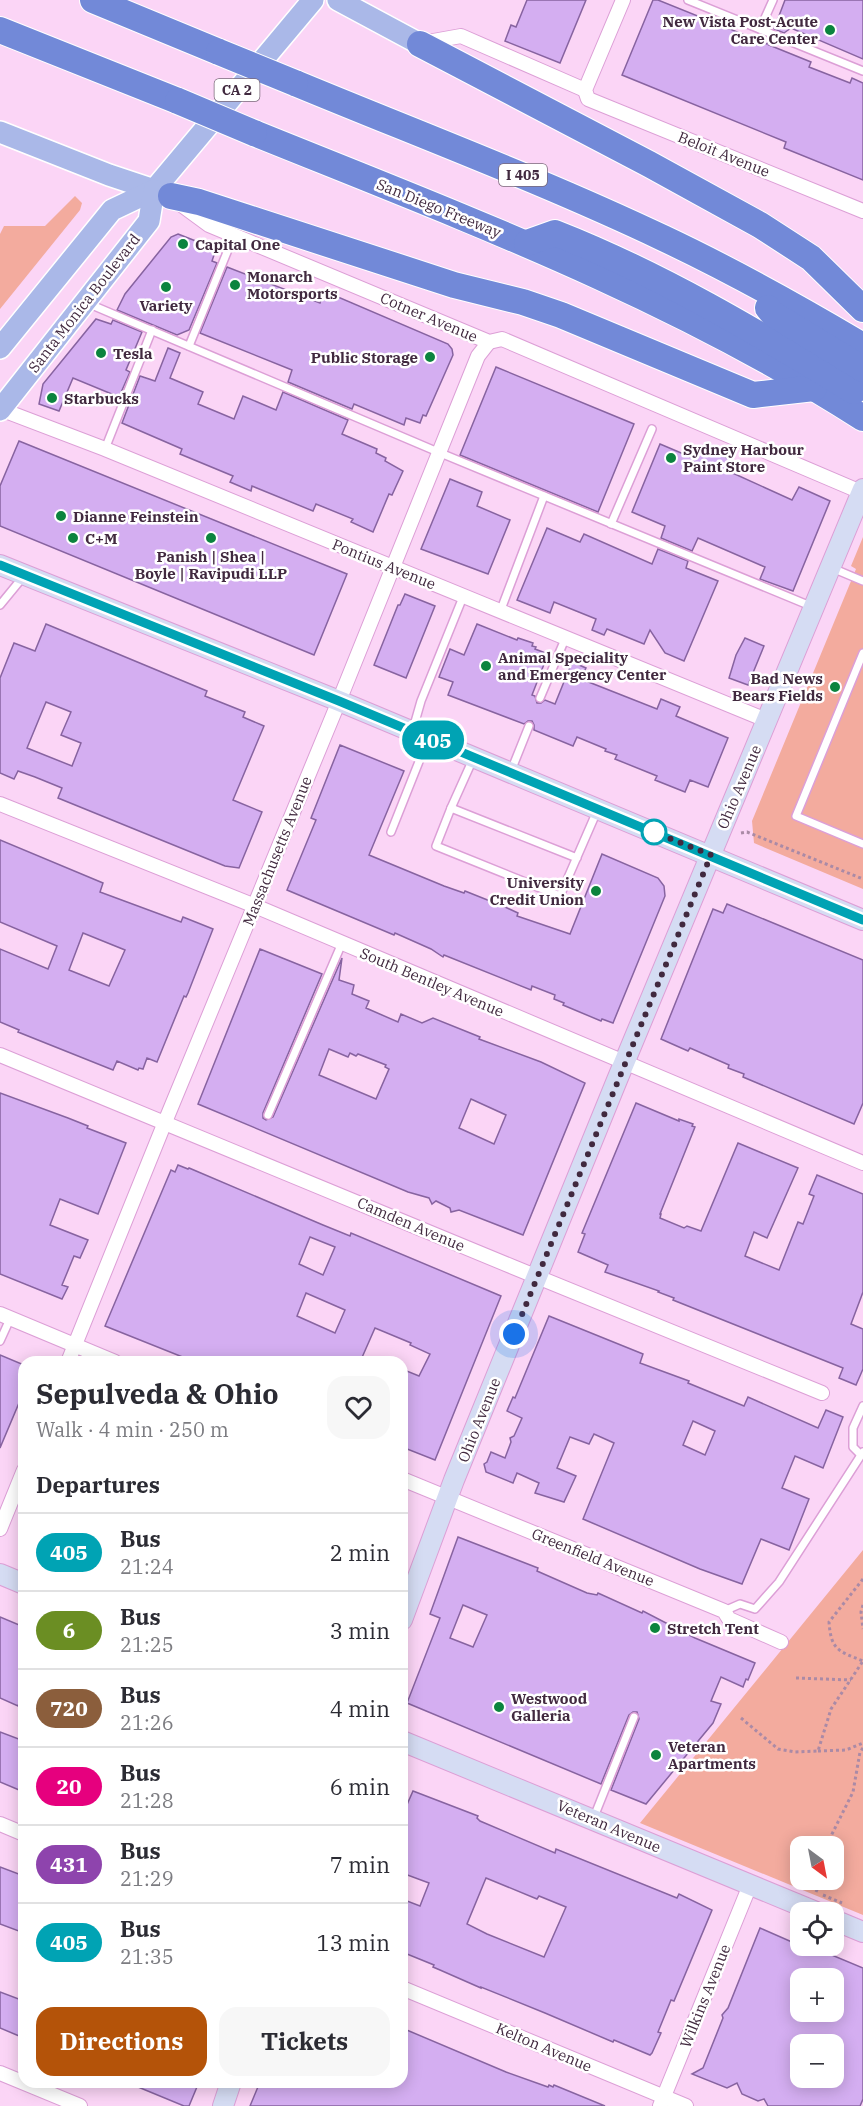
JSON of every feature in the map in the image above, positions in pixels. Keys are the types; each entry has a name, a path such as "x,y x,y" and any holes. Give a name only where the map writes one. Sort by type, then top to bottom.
{"highway":[{"name":"I 405","path":"93,0 576,198 666,239 863,346"},
{"name":"San Diego Freeway","path":"0,30 586,269 700,324 863,418"},
{"path":"420,44 760,225 811,258 863,309"},
{"path":"163,193 199,202 454,285 523,302 599,330 753,395 814,388"},
{"path":"527,243 555,233 592,247 666,284 790,352 863,397"},
{"path":"744,280 772,314 863,369"}],"main road":[{"name":"CA 2","path":"163,193 313,0"},
{"path":"338,0 420,44"},
{"name":"Cotner Avenue","path":"0,132 109,175 163,193"},
{"path":"109,175 112,210"},
{"path":"0,348 44,297 112,210 163,193"},
{"name":"Santa Monica Boulevard","path":"0,410 149,220 163,193"}],"street":[{"path":"585,93 623,0"},
{"name":"Beloit Avenue","path":"420,44 461,36 585,93 588,99 863,211"},
{"name":"Cotner Avenue","path":"163,193 209,225 489,342 502,339 862,490"},
{"name":"Massachusetts Avenue","path":"71,1356 339,701 438,452 478,356 489,342"},
{"name":"Pontius Avenue","path":"0,410 105,449 766,720"},
{"name":"Ohio Avenue","path":"408,1604 447,1497 862,490"},
{"path":"0,565 339,701 863,920"},
{"name":"South Bentley Avenue","path":"0,804 255,906 624,1064 863,1163"},
{"name":"Camden Avenue","path":"0,1055 822,1392"},
{"path":"5,1317 100,1356"},
{"name":"Greenfield Avenue","path":"408,1481 723,1611 729,1619 781,1642"},
{"path":"0,1529 18,1485"},
{"path":"0,1574 18,1582"},
{"name":"Veteran Avenue","path":"408,1743 792,1902"},
{"path":"0,1824 18,1832"},
{"name":"Wilkins Avenue","path":"662,2101 750,1885"},
{"path":"844,1924 863,1932"},
{"name":"Kelton Avenue","path":"408,1991 662,2101 686,2106"},
{"path":"0,2073 18,2080"},
{"path":"36,2088 80,2106"},
{"path":"223,2106 229,2088"}],"lane":[{"path":"688,0 863,71"},
{"path":"760,29 773,0"},
{"path":"189,346 234,235"},
{"path":"84,302 813,607"},
{"path":"105,449 152,330"},
{"path":"611,524 652,429"},
{"path":"500,612 544,496"},
{"path":"830,567 863,581"},
{"path":"0,605 24,575"},
{"path":"391,832 420,735 421,701 463,597"},
{"path":"540,698 566,639"},
{"path":"863,653 796,816 863,844"},
{"path":"511,772 529,726"},
{"path":"474,757 436,846 560,896 598,808"},
{"path":"451,808 577,858"},
{"path":"268,1114 342,943"},
{"path":"0,1341 5,1317"},
{"path":"723,1611 740,1604 755,1609 779,1582 862,1453 853,1447 853,1428 863,1406"},
{"path":"593,1820 634,1717"}],"path":[{"path":"741,832 747,832 863,879"},
{"path":"818,1751 831,1709 863,1661 840,1652 830,1639 829,1622 863,1579"},
{"path":"863,1605 863,1629"},
{"path":"796,1678 851,1680"},
{"path":"741,1718 778,1749 795,1752 846,1750 863,1743"},
{"path":"831,1836 853,1792 860,1752 863,1748"}],"shaded area":[{"path":"75,196 82,203 80,210 0,309 0,234 4,226 45,226"},
{"name":"Bad News Bears Fields","path":"863,537 863,889 754,843 752,821 856,569 851,566"},
{"path":"863,1550 863,1915 844,1907 844,1902 831,1902 802,1890 844,1890 844,1836 790,1836 790,1885 640,1823"}],"building":[{"path":"527,0 586,0 560,63 505,41 511,25 516,27"},
{"path":"653,0 658,0 767,44 769,39 774,41 769,45 811,62 809,67 850,83 852,78 863,83 863,180 784,148 786,142 622,75"},
{"name":"New Vista Post-Acute Care Center","path":"785,0 863,0 863,59 791,28 784,33 774,29"},
{"name":"Variety","path":"178,234 216,249 212,261 217,263 189,330 177,335 117,310 125,294 171,237"},
{"path":"227,267 320,303 324,291 448,344 453,355 426,416 423,415 420,423 406,418 404,425 354,404 352,409 288,382 292,370 200,333"},
{"name":"Tesla","path":"96,319 111,324 113,320 142,332 126,370 130,372 119,397 73,378 59,411 39,404 43,384"},
{"path":"168,348 180,353 170,378 203,392 198,404 234,419 243,396 276,410 283,392 348,420 342,434 377,449 376,453 386,458 385,461 403,471 392,495 389,494 373,532 351,522 353,519 316,504 313,511 252,486 251,491 230,482 233,476 180,454 182,449 122,423 140,376 155,381"},
{"path":"496,367 634,424 598,512 460,455"},
{"path":"19,441 347,574 314,655 0,526 0,486"},
{"path":"660,444 693,458 698,446 730,459 726,470 792,500 799,487 830,501 793,591 760,579 765,567 698,538 692,551 661,538 665,526 632,512"},
{"path":"450,479 482,492 477,506 510,520 488,574 421,549"},
{"path":"547,528 580,542 584,534 652,564 658,549 688,561 686,568 718,581 684,661 665,653 650,630 644,644 607,629 604,635 592,630 596,619 554,602 550,613 517,600"},
{"path":"405,594 435,606 406,678 374,665 398,605"},
{"path":"46,624 207,691 205,696 245,712 243,717 264,726 233,800 262,812 239,868 225,866 58,798 62,788 35,777 18,771 14,779 0,773 0,678 14,643 35,651","holes":["46,702 71,712 61,735 81,743 72,766 27,748"]},
{"path":"477,624 517,640 518,638 533,643 532,646 536,647 535,649 548,654 532,695 535,696 537,703 545,700 555,704 572,662 586,668 581,679 657,709 661,699 680,707 676,716 728,738 708,787 690,780 685,792 655,780 657,776 615,759 617,755 577,737 573,746 534,730 532,721 524,724 448,695 453,682 439,677 450,649 464,655"},
{"path":"745,638 764,646 748,685 729,678 736,655"},
{"path":"340,745 404,771 369,855 444,886 464,893 465,891 505,907 518,913 517,916 570,934 602,854 658,878 664,886 665,896 613,1023 602,1019 601,1021 563,1005 564,1003 554,999 555,995 532,986 531,990 444,955 443,957 395,933 394,935 287,890 316,820 311,818"},
{"path":"0,840 103,883 100,892 181,922 183,917 213,929 157,1062 147,1058 143,1069 138,1070 117,1061 113,1070 18,1032 19,1030 0,1022 0,949 48,969 57,946 0,922","holes":["83,933 125,950 109,986 69,970"]},
{"path":"727,904 863,960 863,1103 854,1124 743,1077 744,1074 728,1068 729,1065 690,1048 688,1051 661,1039 713,909 723,913"},
{"path":"260,949 322,974 263,1113 263,1118 266,1120 273,1117 342,958 339,980 354,985 352,994 369,1001 366,1008 398,1022 401,1014 422,1023 433,1018 480,1037 479,1039 541,1062 585,1083 523,1235 459,1210 451,1212 450,1208 436,1201 432,1204 429,1198 408,1192 198,1104","holes":["329,1049 348,1057 350,1053 356,1056 358,1054 386,1065 385,1067 389,1069 376,1099 319,1075","471,1099 506,1115 494,1144 459,1128"]},
{"path":"0,1093 68,1118 126,1143 98,1214 60,1199 50,1225 88,1240 80,1258 74,1256 62,1285 68,1287 62,1299 0,1274"},
{"path":"636,1103 679,1121 679,1119 693,1124 692,1126 695,1127 660,1214 660,1218 684,1228 687,1226 701,1231 738,1143 798,1168 767,1238 754,1232 745,1256 779,1270 798,1222 803,1224 814,1196 809,1194 817,1175 863,1194 863,1292 851,1324 863,1329 863,1369 856,1385 839,1378 843,1368 673,1300 674,1298 659,1291 605,1272 608,1265 578,1252 585,1234 582,1233"},
{"path":"178,1165 189,1168 323,1225 350,1236 351,1233 501,1296 435,1460 408,1449 408,1371 419,1376 430,1354 410,1345 411,1343 375,1328 363,1356 180,1356 105,1326 171,1170 175,1172","holes":["310,1237 335,1247 323,1275 299,1264","306,1293 345,1310 335,1333 297,1316"]},
{"path":"549,1316 643,1354 640,1363 689,1381 688,1383 744,1406 748,1397 818,1428 826,1410 843,1417 823,1468 795,1456 782,1488 809,1499 789,1550 761,1539 742,1584 700,1569 583,1519 614,1443 594,1434 589,1444 570,1437 557,1468 576,1476 564,1502 535,1493 539,1483 517,1473 513,1483 486,1472 484,1464 491,1452 505,1458 511,1442 510,1438 514,1436 522,1418 507,1411 513,1397 515,1398","holes":["693,1421 715,1431 705,1455 683,1445"]},
{"path":"0,1355 18,1362 18,1405 0,1448"},
{"path":"458,1537 538,1568 537,1571 587,1593 597,1595 598,1593 642,1613 643,1611 695,1638 755,1663 743,1687 721,1677 711,1701 721,1704 713,1723 646,1804 611,1790 639,1719 637,1712 629,1715 601,1784 408,1703 440,1618 430,1614","holes":["463,1605 487,1615 473,1647 450,1638"]},
{"path":"0,1617 18,1624 18,1706 0,1698"},
{"path":"0,1732 18,1739 18,1790 0,1782"},
{"path":"413,1791 478,1816 480,1821 555,1853 556,1849 677,1898 679,1894 712,1910 674,2001 671,2000 658,2032 661,2033 650,2055 481,1988 408,1954 408,1901 420,1906 429,1883 408,1875 408,1802","holes":["486,1878 537,1899 539,1896 566,1907 544,1957 467,1924"]},
{"path":"0,1867 18,1874 18,1931 0,1924"},
{"path":"760,1928 790,1941 790,1956 834,1956 863,1968 863,2099 860,2106 768,2106 764,2099 758,2101 742,2094 737,2083 727,2088 692,2074 703,2068 723,2018 722,2015 728,2008"},
{"path":"0,1992 18,1999 18,2036 0,2028"},
{"path":"408,2031 506,2072 548,2087 554,2085 605,2106 250,2106 258,2088 408,2088"},
{"path":"140,2088 196,2088 189,2106"}],"bus line":[{"name":"405","path":"0,565 339,701 863,920"}],"place":[{"name":"New Vista Post-Acute Care Center","path":"830,30"},
{"name":"Capital One","path":"183,244"},
{"name":"Monarch Motorsports","path":"235,285"},
{"name":"Variety","path":"166,287"},
{"name":"Tesla","path":"101,353"},
{"name":"Public Storage","path":"430,357"},
{"name":"Starbucks","path":"52,398"},
{"name":"Sydney Harbour Paint Store","path":"671,458"},
{"name":"Dianne Feinstein","path":"61,516"},
{"name":"C+M","path":"73,538"},
{"name":"Panish | Shea | Boyle | Ravipudi LLP","path":"211,538"},
{"name":"Animal Speciality and Emergency Center","path":"486,666"},
{"name":"Bad News Bears Fields","path":"835,687"},
{"name":"University Credit Union","path":"596,891"},
{"name":"Stretch Tent","path":"655,1628"},
{"name":"Westwood Galleria","path":"499,1707"},
{"name":"Veteran Apartments","path":"656,1755"}],"route":[{"path":"514,1334 711,855 654,832"}]}
